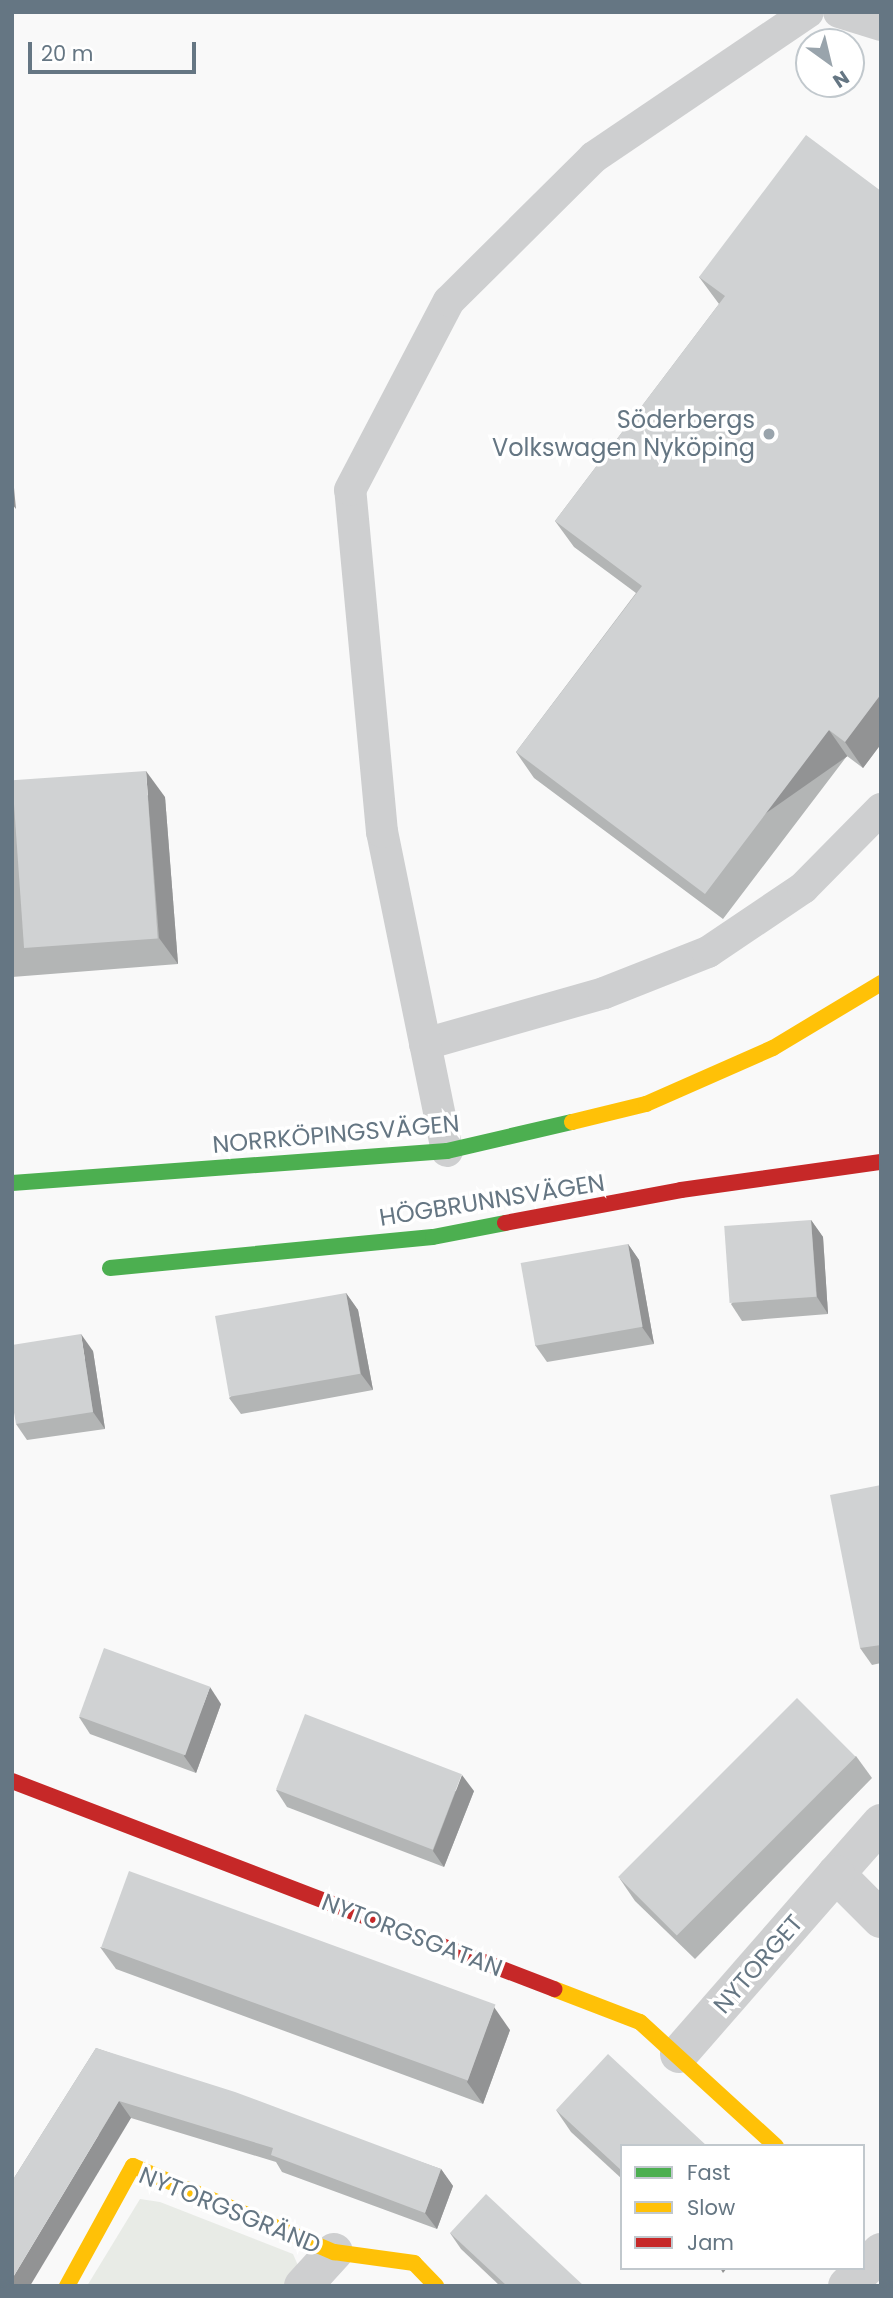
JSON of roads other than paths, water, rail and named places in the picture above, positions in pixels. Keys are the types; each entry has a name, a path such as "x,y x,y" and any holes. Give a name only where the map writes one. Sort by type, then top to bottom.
{"street":[{"name":"NORRKÖPINGSVÄGEN","path":"12,1183 447,1151 646,1104 773,1048 881,983"},
{"name":"HÖGBRUNNSVÄGEN","path":"110,1268 433,1237 681,1191 881,1162"},
{"name":"NYTORGSGATAN","path":"12,1781 640,2022 679,2054 774,2144"},
{"name":"NYTORGET","path":"679,2054 881,1823"},
{"path":"836,1874 881,1919"},
{"name":"NYTORGSGRÄND","path":"67,2286 133,2166 334,2252 414,2263 436,2286"},
{"path":"865,2230 881,2245"},
{"name":"NYTORGSGRÄND","path":"303,2286 334,2252"},
{"path":"865,2268 881,2252"},
{"path":"847,2286 863,2270"}],"lane":[{"path":"447,1151 382,832 350,490 449,301 594,157 808,12"},
{"path":"839,12 881,25"},
{"path":"425,1044 604,993 708,952 803,888 881,809"}],"place":[{"name":"Söderbergs Volkswagen Nyköping","path":"769,434"}]}
